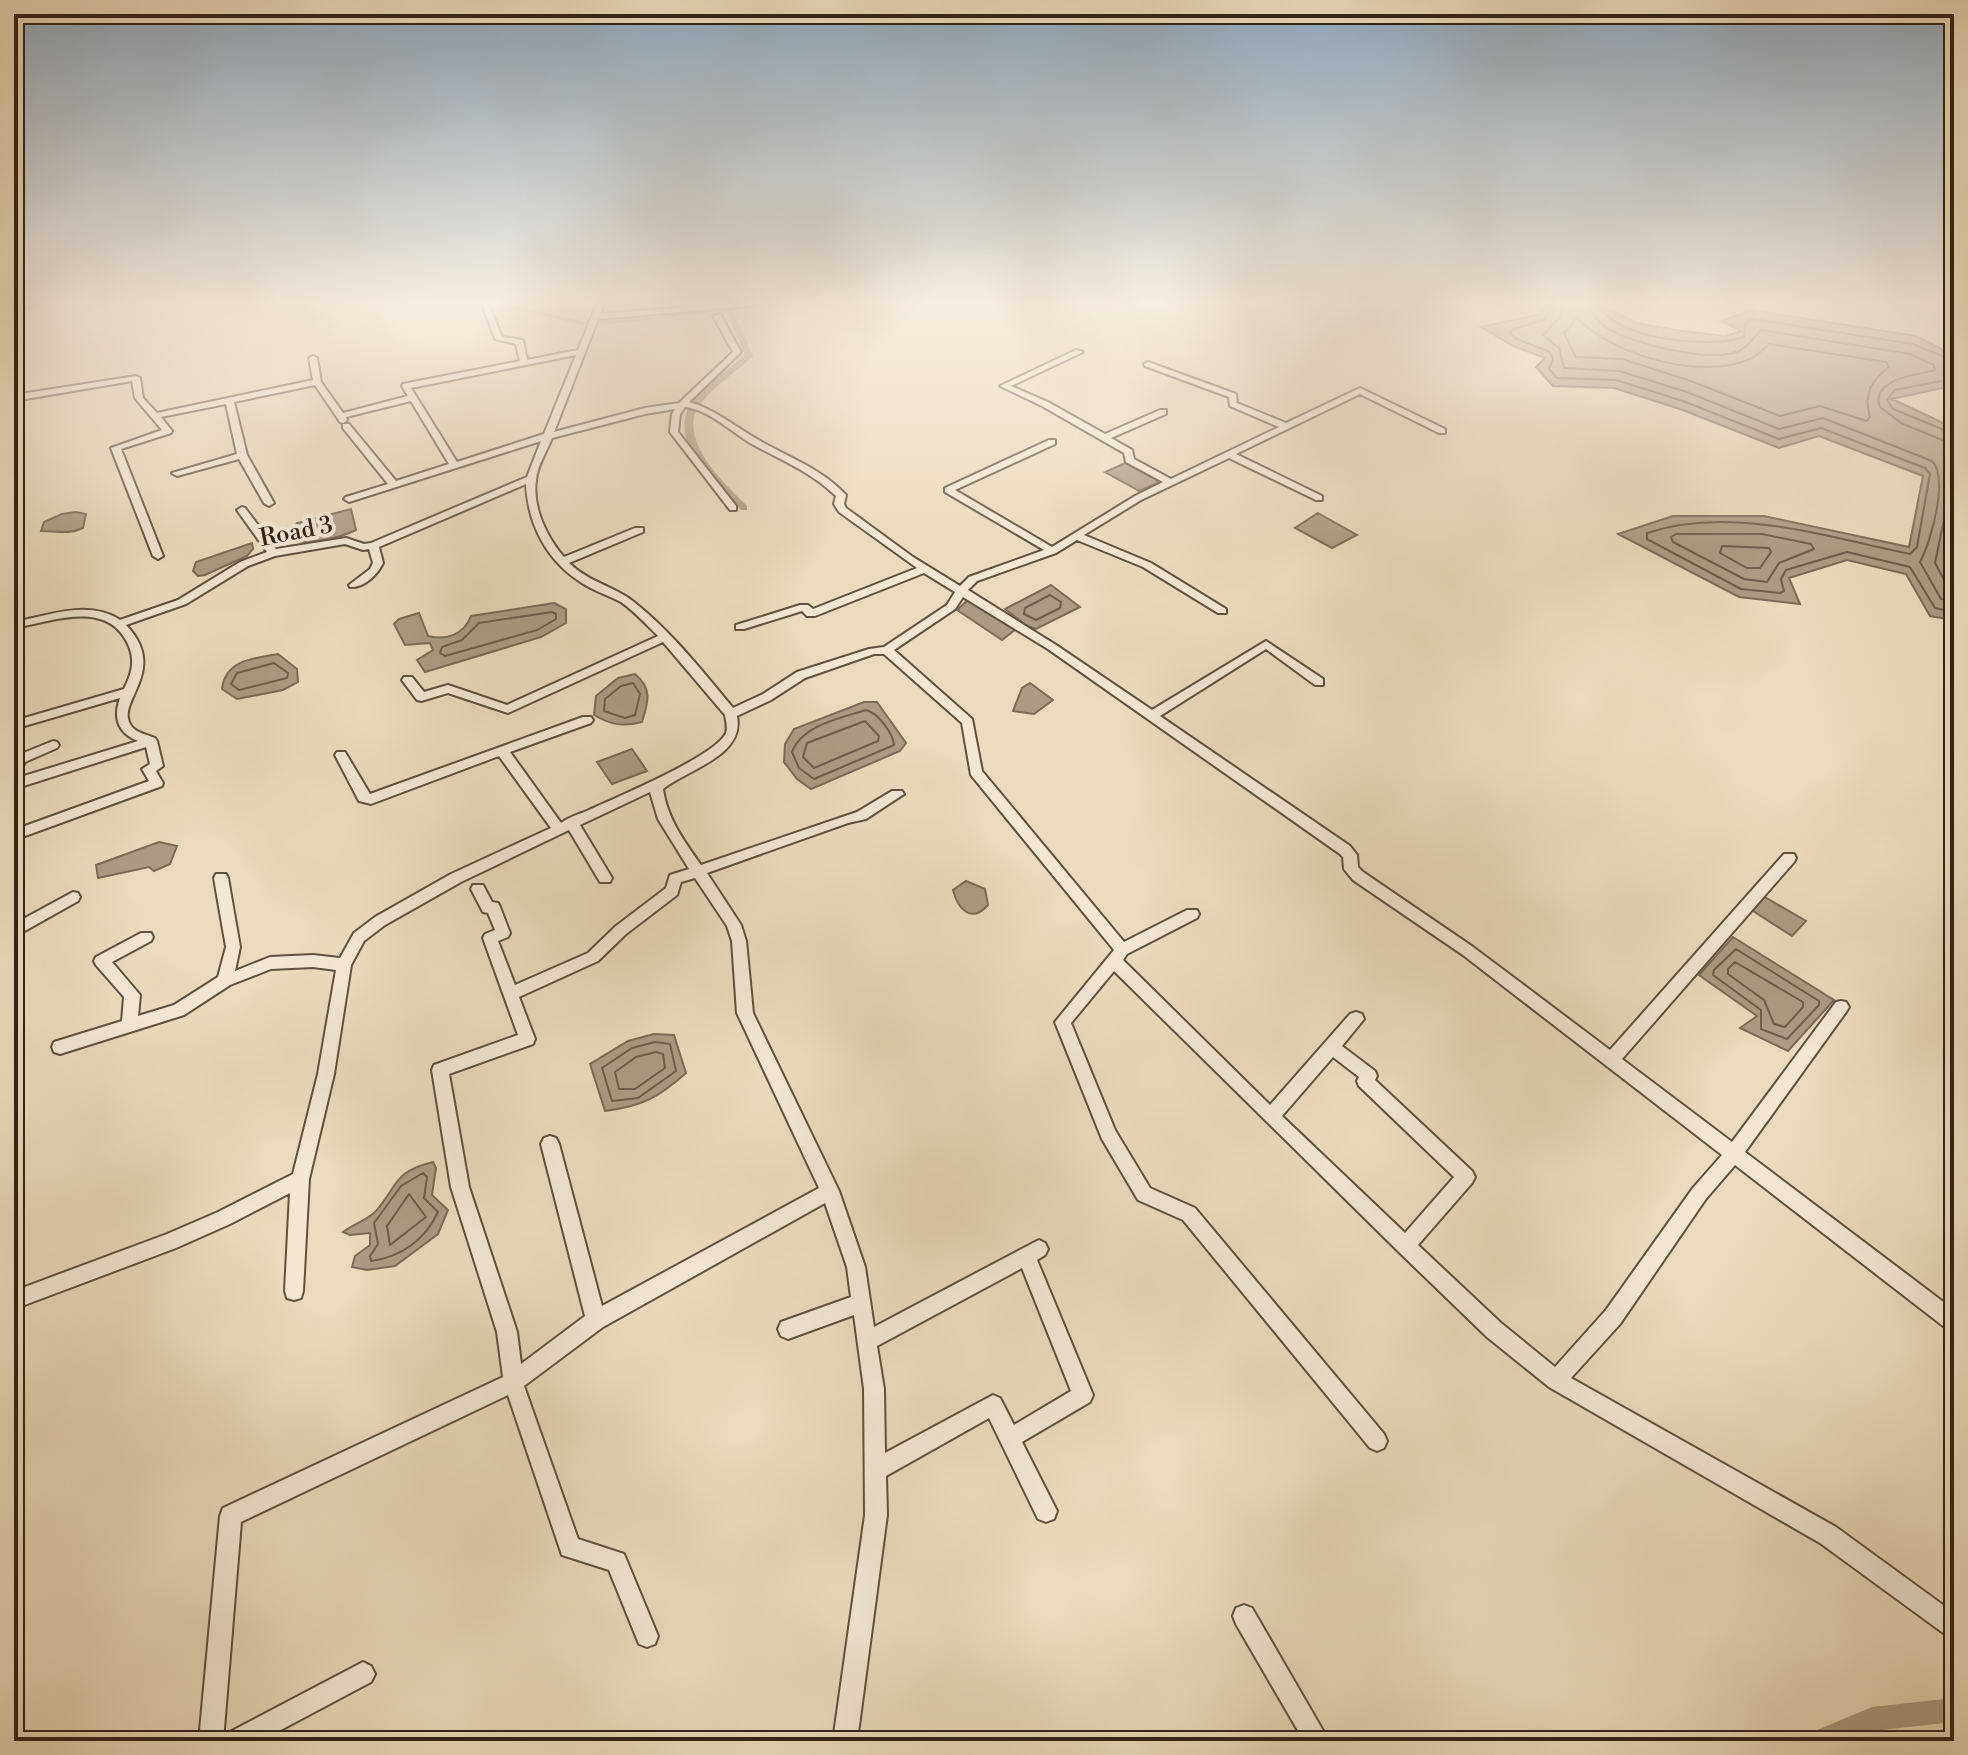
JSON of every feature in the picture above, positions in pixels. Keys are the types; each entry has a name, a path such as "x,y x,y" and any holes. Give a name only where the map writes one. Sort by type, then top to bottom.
{"street":[{"path":"14,398 84,386"},
{"path":"137,386 139,398 168,431 116,448 158,556"},
{"path":"154,416 298,386"},
{"path":"320,386 393,484"},
{"path":"409,386 412,398 454,464"},
{"path":"294,1291 300,1179 326,1074 344,965 359,937 380,921 456,878 664,780 709,754 730,737 733,730 731,714 664,637 632,606 587,582 562,562 551,551 537,524 531,479 568,386"},
{"path":"702,386 676,414 674,436 733,508"},
{"path":"1004,386 1045,404 1129,452 1129,460 1170,482"},
{"path":"1206,386 1233,396 1233,404 1288,427"},
{"path":"731,714 767,697 801,675 873,651 887,650 951,607 961,591 979,576 1025,563 1052,551 1170,482 1363,391 1442,431"},
{"path":"343,421 412,398"},
{"path":"229,400 242,455 269,503"},
{"path":"349,499 548,436 684,404 700,407 832,484 841,495 839,504 842,510 924,569 1052,647 1345,850 1350,855 1351,869 1358,876 1468,951 1954,1322"},
{"path":"1104,438 1163,412"},
{"path":"1052,442 948,490 1052,551"},
{"path":"177,473 242,455"},
{"path":"1230,455 1319,498"},
{"name":"Road 3","path":"118,624 182,602 244,564 273,553 346,541 363,547 373,546 531,479"},
{"path":"242,510 273,553"},
{"path":"562,562 639,530"},
{"path":"1075,535 1147,565 1222,611"},
{"path":"354,585 374,571 378,563 373,546"},
{"path":"740,627 804,607 811,614 924,569"},
{"path":"14,625 95,613 118,624 131,637 139,657 138,672 128,692 122,721 129,732 151,741"},
{"path":"408,680 421,697 448,689 502,709 515,708 664,637"},
{"path":"1152,716 1266,644 1319,682"},
{"path":"887,650 968,722 976,772 1118,956 1271,1116 1494,1330 1556,1380 1828,1535 1954,1627"},
{"path":"14,725 128,692"},
{"path":"341,755 364,798 371,799 587,720"},
{"path":"14,784 151,741"},
{"path":"14,835 157,783 148,769 157,766 151,741"},
{"path":"14,771 20,759 53,745"},
{"path":"502,750 605,878"},
{"path":"664,780 656,788 659,805 734,925 739,941 743,1000 750,1027 830,1191 856,1267 874,1389 876,1515 845,1741"},
{"path":"510,994 593,957 621,930 672,891 675,879 697,869 861,816 897,794"},
{"path":"1611,1060 1789,858"},
{"path":"221,878 233,947 225,981"},
{"path":"478,889 488,908 493,907 503,933 490,938 527,1039 440,1070 460,1187 507,1332 513,1382 570,1547 616,1562 647,1636"},
{"path":"15,926 73,897"},
{"path":"1192,914 1118,956 1063,1022 1108,1134 1144,1194 1189,1214 1377,1441"},
{"path":"129,1026 132,995 101,961 146,937"},
{"path":"60,1047 179,1010 225,981 270,963 313,961 344,965"},
{"path":"1556,1380 1613,1317 1699,1194 1733,1154 1841,1007"},
{"path":"1271,1116 1356,1019"},
{"path":"1332,1047 1369,1076 1365,1081 1466,1177 1405,1246"},
{"path":"550,1144 596,1320"},
{"path":"14,1300 170,1242 300,1179"},
{"path":"211,1741 231,1516 513,1382 596,1320 830,1191"},
{"path":"867,1341 1032,1252 1083,1395 1010,1438"},
{"path":"788,1329 862,1303"},
{"path":"876,1470 993,1405 1046,1511"},
{"path":"1244,1616 1317,1741"},
{"path":"236,1741 363,1674"}],"water":[{"path":"1553,386 1954,386 1954,392 1942,388 1892,399 1954,428 1954,620 1930,616 1906,574 1847,560 1789,578 1800,604 1739,597 1618,534 1673,516 1764,516 1909,547 1923,476 1819,436 1779,448 1680,409 1614,388"},
{"path":"1125,463 1157,480 1157,483 1139,491 1105,472"},
{"path":"351,509 356,530 312,542 287,538 297,523"},
{"path":"76,512 86,514 83,528 68,532 41,531 44,522"},
{"path":"1318,513 1357,535 1332,548 1295,528"},
{"path":"252,543 253,549 247,556 205,575 198,576 193,571 196,562"},
{"path":"1051,585 1080,607 1036,629 1005,609"},
{"path":"969,599 1016,629 1002,640 957,610"},
{"path":"554,603 566,609 566,623 541,637 425,672 417,660 433,650 430,643 405,645 394,624 399,619 419,613 428,636 442,638 459,632 471,616"},
{"path":"278,654 297,669 298,682 283,690 237,699 222,689 224,679 235,666 251,659"},
{"path":"635,674 647,691 642,722 617,724 594,715 596,696 618,678"},
{"path":"1030,683 1053,700 1034,714 1013,711 1022,688"},
{"path":"864,702 877,702 906,743 900,751 811,789 797,779 784,762 785,744 794,729"},
{"path":"632,749 647,771 612,784 597,762"},
{"path":"159,842 177,846 170,864 154,871 149,867 98,878 96,865"},
{"path":"966,881 985,889 988,905 982,911 971,914 958,903 953,890"},
{"path":"1763,896 1806,921 1792,936 1750,909"},
{"path":"1733,937 1834,1000 1788,1051 1740,1028 1757,1016 1699,975"},
{"path":"654,1034 674,1035 686,1073 649,1100 605,1111 590,1064 628,1041"},
{"path":"433,1162 436,1168 432,1195 448,1210 438,1234 395,1266 367,1270 352,1267 355,1256 370,1245 370,1233 350,1235 343,1232 373,1214 403,1175"}],"waterway":[{"path":"714,386 697,401 690,415 689,430 701,459 744,508"},
{"path":"1818,1741 1872,1719 1954,1710"}]}
